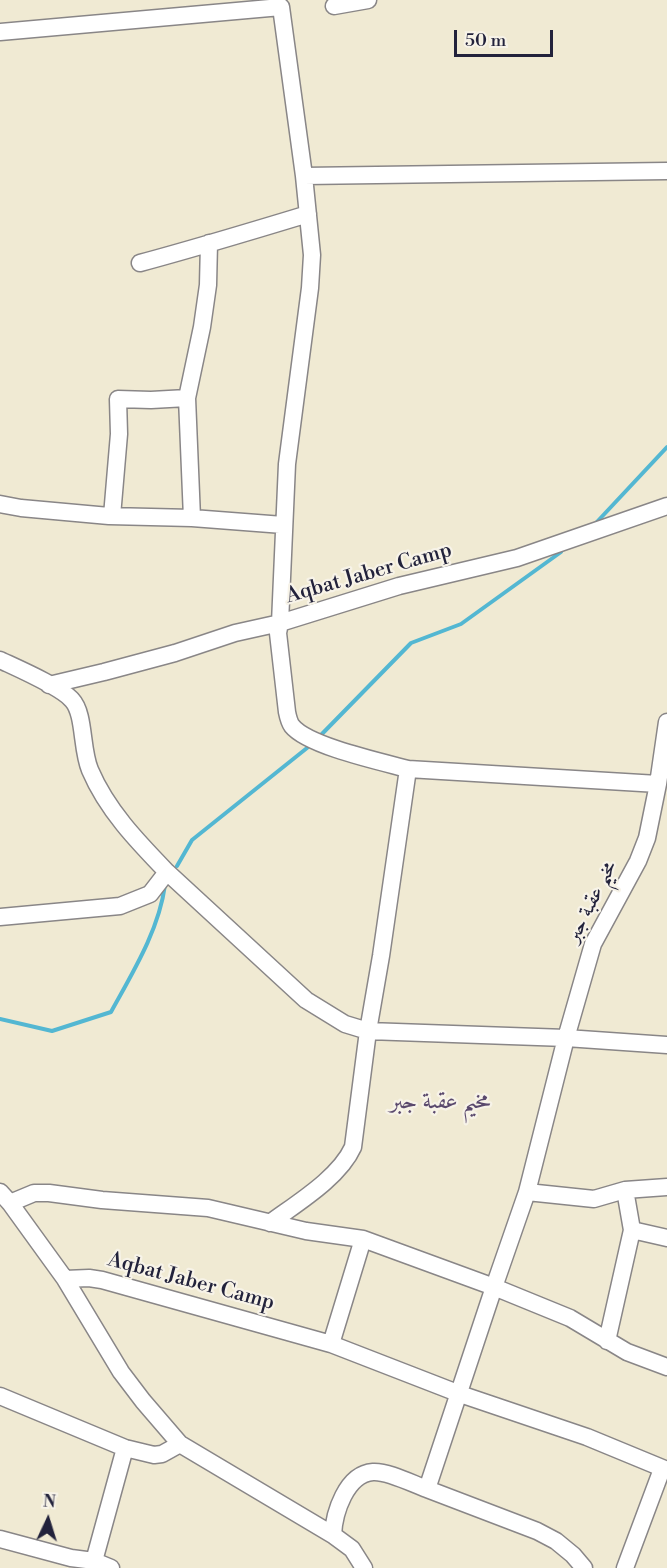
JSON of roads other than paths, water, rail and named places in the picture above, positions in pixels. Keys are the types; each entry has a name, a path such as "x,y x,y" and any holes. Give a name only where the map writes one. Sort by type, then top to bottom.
{"street":[{"path":"334,6 368,0"},
{"path":"0,32 281,7 304,176 312,255 310,288 287,464 280,623 235,633 175,653 49,685"},
{"path":"304,176 667,171"},
{"path":"140,263 308,214"},
{"path":"192,518 187,398 208,285 209,243"},
{"path":"112,516 119,434 118,399 187,398"},
{"path":"0,504 112,516 192,518 283,525"},
{"name":"Aqbat Jaber Camp","path":"408,770 331,748 297,730 291,724 287,712 280,623 399,586 517,558 667,506"},
{"path":"0,660 71,698 80,715 84,754 97,784 130,833 167,872 306,1000 345,1024 368,1031 566,1038 667,1045"},
{"path":"75,704 77,693 93,675"},
{"name":"مخيم عقبة جبر","path":"494,1287 527,1192 566,1038 593,944 638,861 647,838 667,722"},
{"path":"270,1223 315,1189 349,1156 354,1138 408,770 658,784"},
{"path":"0,916 120,906 150,894 167,872"},
{"path":"527,1192 594,1199 626,1190 667,1187"},
{"path":"607,1341 632,1230 626,1190"},
{"path":"364,1568 352,1549 333,1535 180,1444 121,1372 65,1279 5,1198 49,1193 102,1200 208,1208 306,1231 363,1239 494,1287 570,1318 627,1352 667,1367"},
{"path":"632,1230 667,1238"},
{"path":"331,1344 363,1239"},
{"name":"Aqbat Jaber Camp","path":"65,1279 102,1280 331,1344 460,1394 588,1437 665,1469"},
{"path":"427,1490 494,1287"},
{"path":"0,1396 125,1448 154,1455 162,1454 180,1444"},
{"path":"93,1565 125,1448"},
{"path":"625,1568 665,1469"},
{"path":"333,1535 338,1506 355,1480 364,1474 381,1472 537,1531 556,1541 584,1568"},
{"path":"0,1539 111,1568"}],"waterway":[{"path":"595,524 667,447"},
{"path":"319,737 411,643 461,624 561,552"},
{"path":"177,866 192,840 307,748"},
{"path":"0,1019 52,1031 111,1012 151,934 165,885"}],"district":[{"name":"مخيم عقبة جبر","path":"440,1102"}]}
